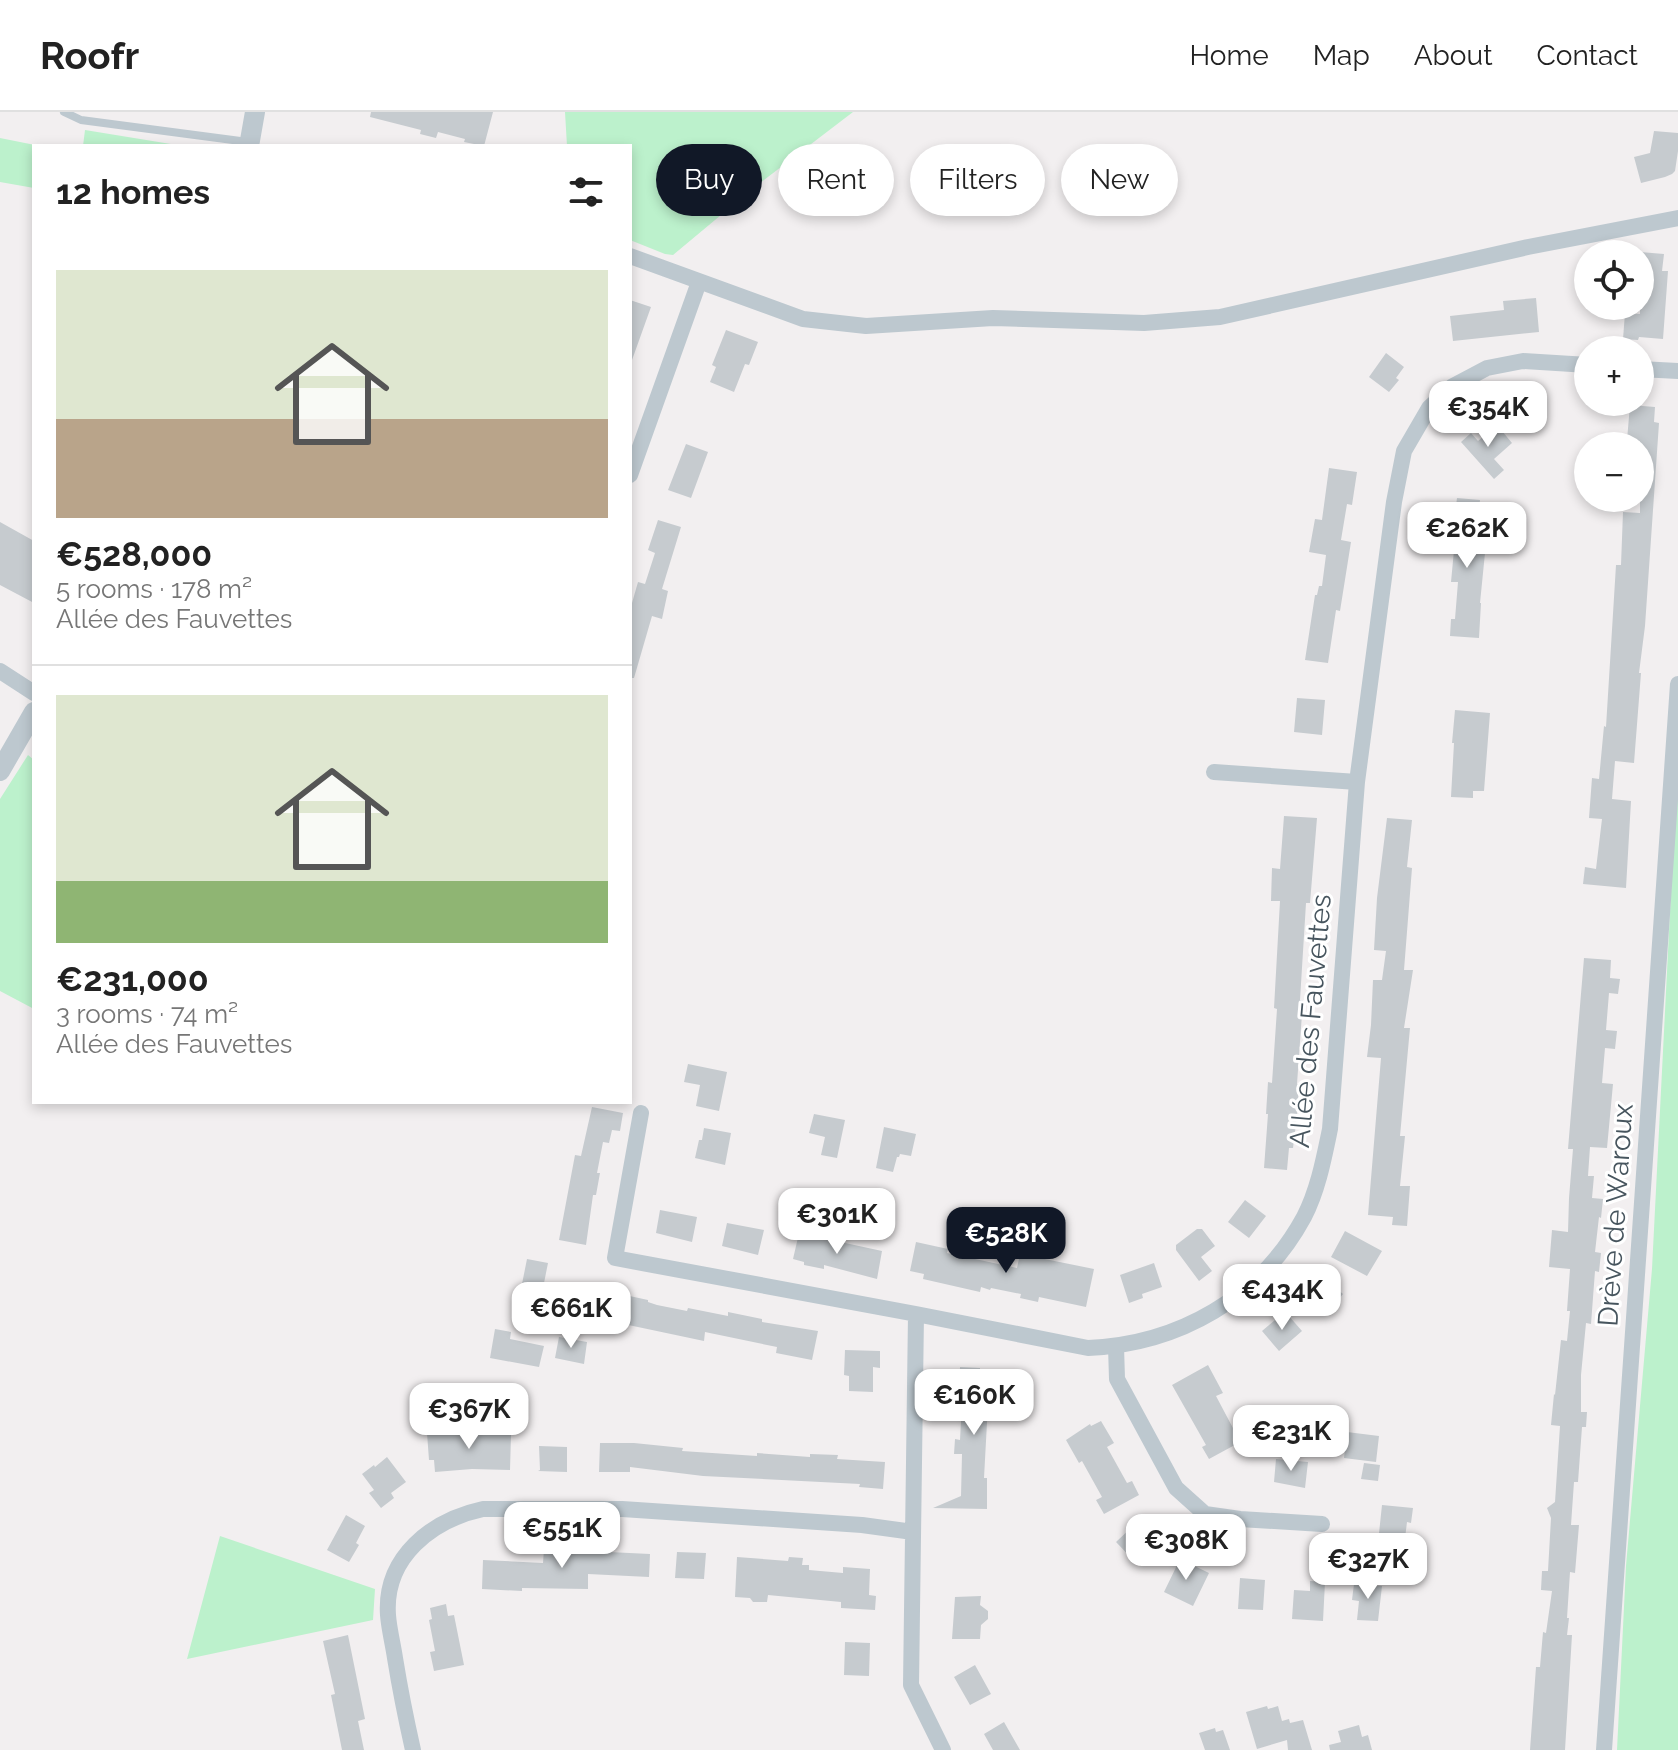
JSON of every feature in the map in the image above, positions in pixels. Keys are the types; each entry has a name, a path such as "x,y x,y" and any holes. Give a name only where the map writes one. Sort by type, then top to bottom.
{"street":[{"path":"254,144 255,112"},
{"path":"632,257 803,319 866,326 993,318 1144,323 1220,317 1528,247 1678,218"},
{"path":"632,469 699,282"},
{"name":"Allée des Fauvettes","path":"641,1113 615,1258 1088,1348 1116,1346 1169,1333 1210,1316 1251,1284 1281,1254 1305,1215 1323,1166 1330,1129 1357,782 1394,502 1404,451 1429,408 1453,386 1487,368 1523,361 1574,364"},
{"path":"1654,370 1678,371"},
{"path":"0,671 32,692"},
{"name":"Drève de Waroux","path":"1604,1750 1678,684"},
{"path":"0,771 32,715"},
{"path":"1214,772 1357,782"},
{"path":"916,1314 911,1685 943,1750"},
{"path":"1116,1346 1117,1379 1176,1488 1205,1514 1322,1524"},
{"path":"413,1750 388,1613 391,1582 399,1564 420,1539 444,1521 483,1509 622,1509 862,1525 913,1532"}],"lane":[{"path":"64,112 81,120 247,144"}],"green space":[{"path":"565,112 853,112 811,144 778,144 778,169 762,182 762,144 656,144 656,216 720,216 673,255 632,241 632,144 567,144"},
{"path":"85,130 171,144 83,144"},
{"path":"0,138 32,144 32,188 0,182"},
{"path":"1678,754 1678,1750 1617,1750 1626,1566 1652,1269"},
{"path":"28,755 32,758 32,1008 0,991 0,799"},
{"path":"220,1536 375,1589 373,1620 187,1659"}],"building":[{"path":"371,112 493,112 485,144 464,142 465,139 438,132 436,138 420,134 421,130 370,117"},
{"path":"1654,131 1678,133 1675,171 1641,183 1634,157 1650,153"},
{"path":"1654,253 1664,254 1662,271 1668,271 1663,339 1623,336 1624,320 1654,320"},
{"path":"1536,298 1539,332 1453,341 1450,316 1504,310 1503,301"},
{"path":"632,301 651,307 632,360"},
{"path":"726,330 758,342 734,392 710,382 716,367 712,365"},
{"path":"1386,353 1404,367 1396,378 1399,380 1389,392 1369,377"},
{"path":"1655,407 1654,422 1659,423 1654,496 1654,432 1628,432 1629,416 1654,416"},
{"path":"1497,425 1512,443 1494,459 1504,470 1494,479 1461,442 1471,433 1478,441"},
{"path":"686,444 708,452 691,498 668,490"},
{"path":"1329,468 1357,472 1352,505 1347,504 1341,540 1351,542 1328,663 1305,660 1315,595 1322,586 1326,555 1309,552 1315,519 1322,520"},
{"path":"1457,498 1480,500 1475,552 1485,553 1479,638 1450,636 1451,619 1455,619 1458,582 1451,582"},
{"path":"1623,512 1653,512 1634,763 1615,761 1612,799 1631,801 1626,888 1583,884 1585,867 1596,869 1602,819 1589,818 1592,778 1599,779 1606,727 1616,565 1621,565"},
{"path":"658,520 681,527 662,589 668,591 662,619 652,616 632,678 632,603 638,582 645,584 655,553 648,550"},
{"path":"0,522 32,540 32,602 0,585"},
{"path":"1297,698 1325,700 1322,735 1294,732"},
{"path":"1455,710 1490,713 1484,791 1473,791 1473,798 1451,797"},
{"path":"1284,816 1317,818 1310,903 1306,903 1297,1116 1287,1170 1264,1168 1268,1082 1272,1083 1277,1009 1274,1008 1280,901 1271,901 1272,868 1280,869"},
{"path":"1387,818 1412,820 1407,867 1412,868 1404,970 1413,970 1404,1028 1410,1028 1400,1136 1405,1136 1400,1186 1410,1186 1407,1226 1392,1225 1393,1217 1368,1215 1381,1058 1367,1057 1373,980 1382,980 1386,951 1374,950"},
{"path":"1584,958 1611,960 1610,978 1620,979 1618,994 1609,993 1606,1030 1617,1031 1615,1049 1605,1048 1602,1083 1613,1084 1607,1148 1590,1147 1588,1176 1594,1176 1592,1198 1603,1199 1595,1252 1601,1253 1599,1272 1595,1271 1591,1324 1586,1323 1581,1375 1581,1412 1587,1412 1586,1427 1582,1427 1578,1482 1574,1482 1571,1525 1579,1525 1575,1573 1570,1572 1567,1618 1567,1635 1572,1635 1565,1750 1530,1750 1536,1667 1540,1667 1543,1632 1546,1633 1552,1591 1541,1590 1542,1571 1548,1571 1551,1518 1547,1508 1555,1502 1560,1426 1551,1425 1561,1340 1567,1341 1570,1311 1567,1311 1570,1269 1549,1267 1552,1230 1568,1232 1573,1149 1568,1149"},
{"path":"688,1064 727,1072 719,1111 696,1106 700,1085 684,1082"},
{"path":"592,1107 623,1113 620,1131 612,1130 609,1143 603,1142 586,1245 559,1240 575,1155 581,1156"},
{"path":"814,1114 845,1120 837,1158 821,1155 825,1137 809,1133"},
{"path":"884,1127 916,1134 911,1156 900,1154 893,1172 876,1168"},
{"path":"704,1128 731,1133 725,1165 695,1158"},
{"path":"1245,1200 1266,1216 1249,1238 1228,1222"},
{"path":"660,1210 697,1217 692,1242 656,1233"},
{"path":"727,1223 764,1230 758,1255 722,1246"},
{"path":"1197,1229 1202,1229 1215,1246 1201,1257 1212,1271 1199,1281 1176,1250 1176,1245"},
{"path":"1345,1231 1382,1251 1367,1276 1331,1257"},
{"path":"799,1233 882,1251 877,1279 824,1265 824,1269 804,1265 804,1262 793,1259"},
{"path":"916,1242 948,1249 947,1253 1017,1268 1020,1254 1094,1269 1086,1307 1039,1297 1038,1302 1020,1298 1021,1294 991,1288 981,1287 980,1292 923,1279 924,1274 910,1271"},
{"path":"527,1259 548,1263 540,1303 519,1299"},
{"path":"1154,1263 1162,1287 1142,1294 1143,1298 1129,1303 1120,1275"},
{"path":"1323,1277 1343,1294 1324,1316 1304,1299"},
{"path":"625,1295 687,1311 688,1308 728,1316 728,1312 762,1319 762,1322 818,1331 812,1360 776,1353 777,1347 705,1332 704,1341 619,1323"},
{"path":"1288,1315 1302,1331 1279,1351 1262,1331 1275,1320 1278,1324"},
{"path":"495,1329 511,1332 510,1339 544,1346 539,1367 490,1358"},
{"path":"559,1337 587,1342 584,1364 555,1358"},
{"path":"845,1350 880,1351 880,1368 873,1367 873,1392 849,1391 849,1376 844,1375"},
{"path":"1208,1365 1223,1393 1216,1396 1234,1430 1238,1428 1244,1440 1209,1459 1202,1447 1206,1445 1172,1385"},
{"path":"960,1367 980,1368 980,1377 1001,1377 1000,1404 988,1404 984,1478 987,1478 987,1509 933,1508 961,1496 962,1454 954,1454 955,1439 960,1440"},
{"path":"1101,1421 1114,1443 1107,1447 1127,1483 1132,1481 1139,1495 1104,1514 1096,1500 1102,1497 1066,1440 1090,1424"},
{"path":"461,1430 461,1433 511,1435 510,1470 435,1472 434,1460 429,1460 427,1433"},
{"path":"1347,1432 1379,1436 1376,1462 1344,1458"},
{"path":"600,1443 634,1443 683,1448 682,1451 757,1456 757,1453 810,1457 810,1454 838,1455 837,1459 885,1462 883,1489 859,1487 860,1484 703,1476 630,1467 630,1472 599,1472"},
{"path":"539,1446 567,1447 567,1472 538,1471"},
{"path":"387,1457 406,1482 391,1493 394,1498 381,1508 369,1493 374,1490 362,1474"},
{"path":"1276,1459 1308,1462 1305,1488 1274,1482"},
{"path":"1364,1463 1380,1465 1378,1481 1361,1479"},
{"path":"1382,1505 1413,1508 1411,1523 1407,1522 1403,1555 1377,1552"},
{"path":"346,1515 365,1526 349,1562 327,1550"},
{"path":"1134,1525 1156,1548 1138,1565 1116,1542"},
{"path":"544,1549 650,1554 649,1577 588,1574 588,1589 482,1589 483,1560 543,1563"},
{"path":"677,1552 706,1553 704,1579 675,1578"},
{"path":"737,1557 788,1561 789,1557 803,1558 802,1565 809,1565 809,1570 843,1573 843,1567 870,1569 869,1595 876,1596 875,1610 841,1608 841,1602 768,1595 767,1602 735,1597"},
{"path":"1180,1559 1209,1573 1193,1606 1164,1592"},
{"path":"1240,1578 1265,1580 1263,1610 1238,1609"},
{"path":"1310,1581 1325,1582 1323,1621 1292,1619 1294,1590 1310,1591"},
{"path":"1354,1584 1382,1586 1378,1621 1357,1620 1359,1601 1352,1600"},
{"path":"981,1596 980,1605 988,1611 988,1619 981,1625 980,1639 952,1639 955,1597"},
{"path":"446,1604 448,1616 454,1615 464,1665 434,1671 430,1652 435,1651 430,1608"},
{"path":"348,1635 365,1719 358,1721 364,1750 342,1750 331,1695 335,1694 323,1641"},
{"path":"845,1642 870,1643 869,1676 844,1675"},
{"path":"975,1665 991,1694 970,1705 954,1677"},
{"path":"1267,1706 1268,1709 1278,1706 1282,1721 1303,1720 1312,1750 1288,1750 1287,1740 1257,1749 1246,1712"},
{"path":"1004,1722 1020,1750 993,1750 984,1734"},
{"path":"1359,1725 1362,1737 1368,1735 1372,1750 1330,1750 1329,1745 1341,1742 1338,1731"},
{"path":"1215,1728 1216,1732 1223,1730 1230,1750 1205,1750 1199,1733"}]}
